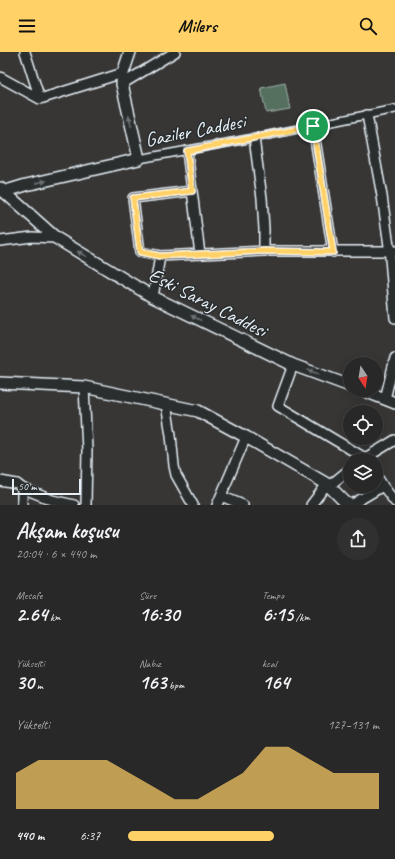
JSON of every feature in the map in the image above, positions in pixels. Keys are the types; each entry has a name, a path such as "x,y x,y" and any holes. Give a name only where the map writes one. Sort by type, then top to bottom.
{"street":[{"path":"25,52 40,99"},
{"path":"130,52 122,78 139,159"},
{"path":"0,77 40,99 122,78 175,52"},
{"name":"Gaziler Caddesi","path":"2,190 139,159 254,138 395,109"},
{"path":"367,115 392,252 395,318"},
{"path":"313,126 333,252"},
{"path":"254,138 262,198 264,251"},
{"path":"187,151 200,254"},
{"name":"Eski Saray Caddesi","path":"2,190 56,238 153,297 293,364 343,383"},
{"path":"192,191 133,198 140,252 160,256 264,251 392,252"},
{"path":"0,241 32,237 56,238"},
{"path":"153,297 160,256"},
{"path":"380,397 390,401 395,358"},
{"path":"293,364 278,406 355,453"},
{"path":"0,384 84,387 198,411 328,485 351,505 371,493"},
{"path":"84,387 87,450 86,505"},
{"path":"166,404 176,475 193,505"},
{"path":"217,505 246,437"},
{"path":"374,453 395,440"},
{"path":"311,505 328,485 343,475"},
{"path":"0,481 17,484 22,488 52,500 74,505"},
{"path":"383,486 395,502"},
{"path":"22,488 22,505"},
{"path":"221,496 243,505"}],"green space":[{"path":"285,83 290,109 266,113 261,88"}],"route":[{"path":"313,126 333,252 264,251 160,256 140,252 133,198 192,191 187,151 313,126"}]}
